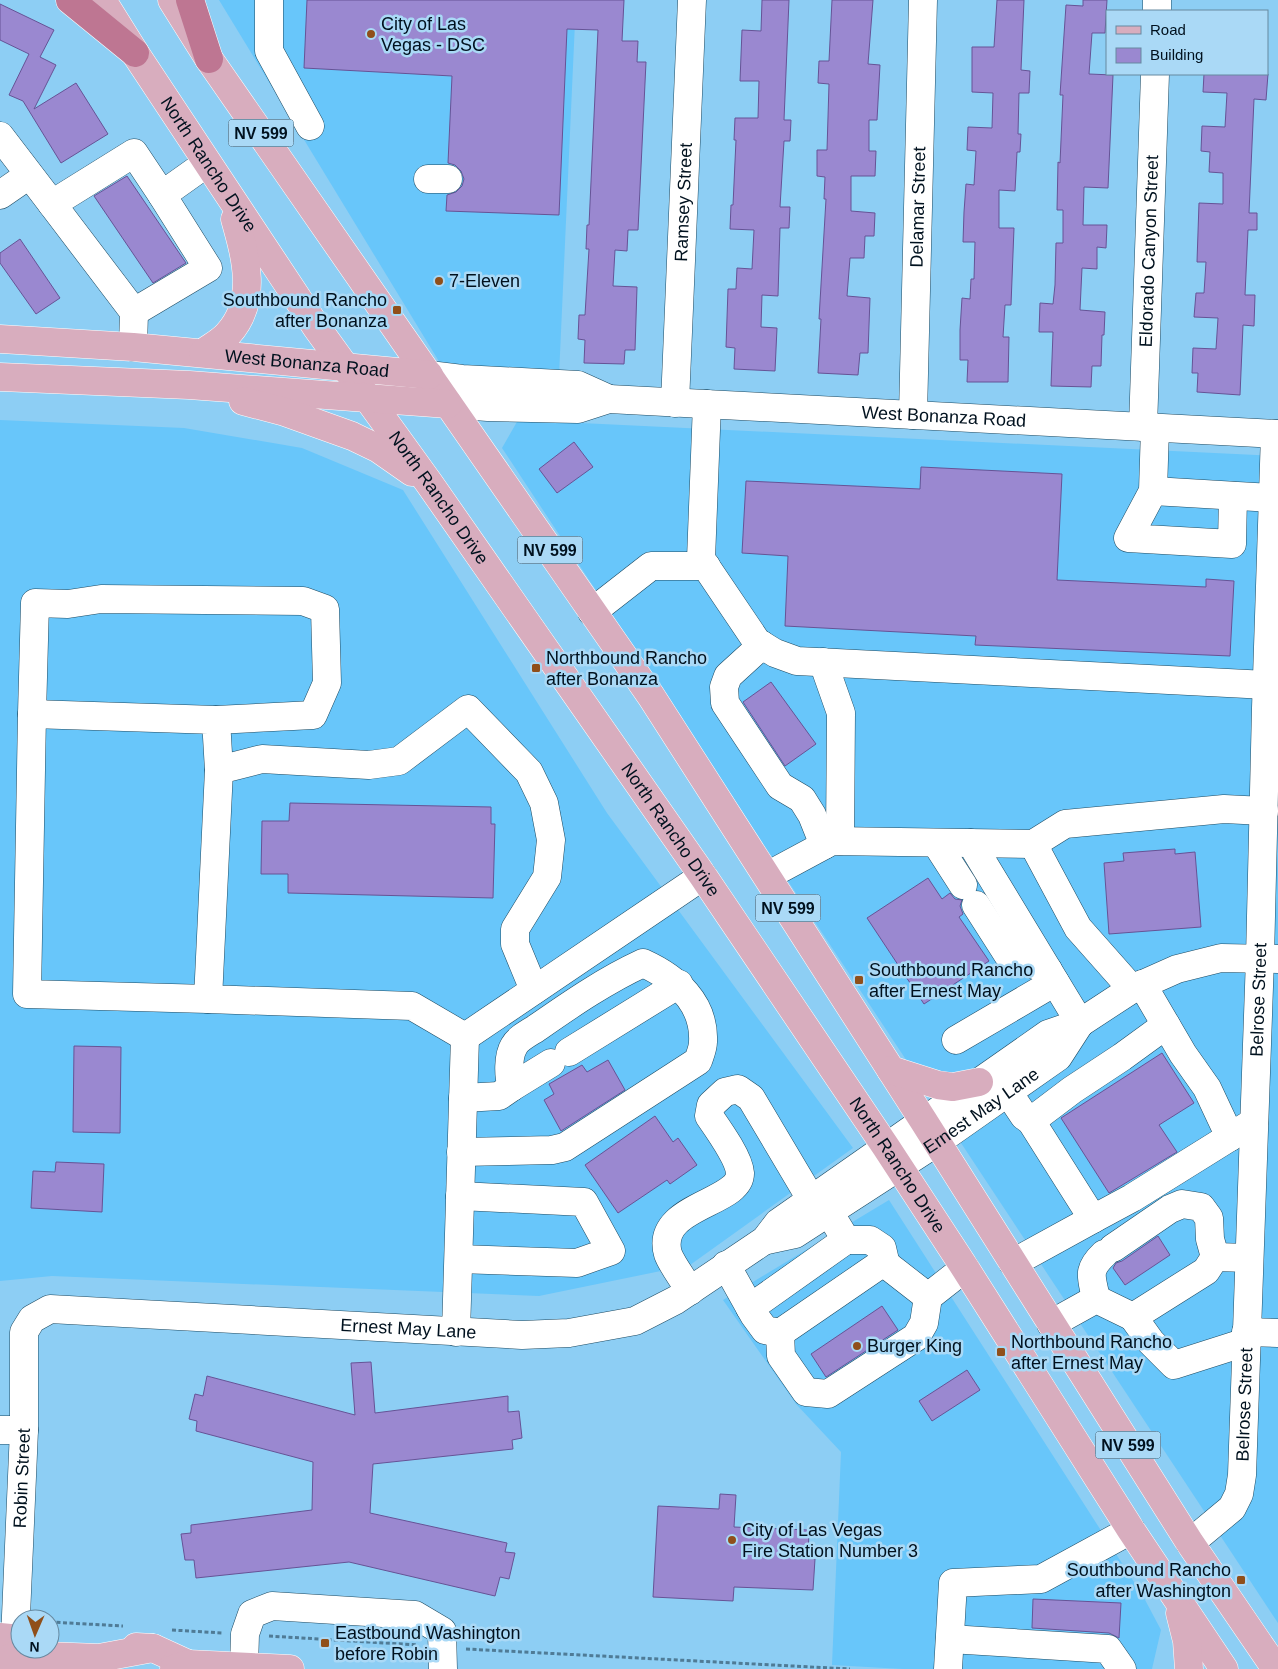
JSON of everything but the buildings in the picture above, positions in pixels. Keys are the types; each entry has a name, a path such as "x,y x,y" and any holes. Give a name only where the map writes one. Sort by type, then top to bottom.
{"highway":[{"path":"70,0 135,53"},
{"path":"190,0 209,59"}],"main road":[{"name":"North Rancho Drive","path":"102,0 227,194 344,366 429,482 703,876 892,1157 965,1268 1131,1530 1224,1669"},
{"name":"NV 599","path":"172,0 209,59 651,696 930,1131 1190,1543 1269,1645 1276,1669"},
{"path":"203,353 227,336 240,318 246,300 246,255 227,194"},
{"name":"West Bonanza Road","path":"0,339 133,347 429,375"},
{"name":"West Bonanza Road","path":"0,377 189,385 448,404"},
{"path":"189,385 285,412 352,436 379,449 429,482"},
{"path":"891,1070 938,1085 953,1086 979,1082"},
{"path":"1176,1597 1187,1641 1189,1669"},
{"path":"60,1642 153,1648 181,1667 290,1669"},
{"path":"0,1661 9,1657 26,1655 99,1658 153,1648"},
{"path":"0,1668 19,1669"}],"street":[{"path":"269,0 269,51 310,126"},
{"name":"Ramsey Street","path":"675,403 692,0"},
{"name":"Delamar Street","path":"913,415 923,0"},
{"name":"Eldorado Canyon Street","path":"1153,491 1149,428 1155,75"},
{"path":"0,136 134,312 133,347"},
{"path":"52,204 134,153 208,268 134,312"},
{"path":"162,195 207,163"},
{"path":"0,195 29,175"},
{"name":"West Bonanza Road","path":"429,375 462,379 578,385 609,399 1277,434"},
{"name":"West Bonanza Road","path":"448,404 578,409 609,399"},
{"path":"707,404 701,559 757,642 774,653 796,661 1267,685"},
{"name":"Belrose Street","path":"1190,1543 1232,1508 1239,1494 1242,1475 1254,1122 1269,959 1264,811 1273,498 1277,434"},
{"path":"1233,496 1232,544 1128,538 1153,491 1273,498"},
{"path":"592,612 652,566 706,566"},
{"path":"32,714 216,720 314,715 327,683 325,609 303,601 101,599 68,604 35,603 32,714 27,994 412,1006 465,1037"},
{"path":"762,645 728,676 724,687 725,703 780,786 802,799 832,843"},
{"path":"823,662 841,713 832,843"},
{"path":"219,770 262,759 369,766 399,761 468,709 529,772 544,803 552,840 547,878 515,928 515,944 534,990"},
{"path":"208,999 219,770 216,720"},
{"path":"767,876 832,843 1033,844 1065,824 1224,809 1264,811"},
{"path":"936,843 1008,955 1051,976"},
{"path":"971,843 1080,1023"},
{"path":"1033,844 1078,928 1137,987 1166,1025 1183,1054 1207,1088 1230,1137"},
{"path":"465,1037 703,876"},
{"name":"Ernest May Lane","path":"930,1131 979,1082 1048,1034 1080,1023 1137,987 1176,969 1222,958 1269,959"},
{"path":"462,1152 552,1150 565,1147 698,1061 703,1044 702,1024 695,1007 679,984 643,963 563,1010 514,1044 510,1060 510,1081 512,1087"},
{"path":"956,1040 1026,998 1051,976"},
{"path":"463,1098 499,1096 679,984"},
{"path":"1026,998 1048,1034"},
{"name":"Ernest May Lane","path":"32,1319 50,1309 522,1335 569,1333 604,1328 635,1320 676,1300 765,1240 778,1223 820,1206 930,1131 1008,1092 1058,1057 1080,1023"},
{"path":"1030,1121 1166,1025"},
{"path":"456,1332 465,1037"},
{"path":"690,1290 668,1255 666,1238 673,1224 735,1186 740,1174 734,1156 710,1116 711,1104 725,1092 738,1088 750,1098 820,1206 846,1240"},
{"path":"1008,1092 1024,1116 1030,1121 1092,1219"},
{"path":"1013,1262 1132,1198 1254,1122"},
{"path":"458,1259 577,1263 610,1250 584,1202 460,1196"},
{"path":"1096,1299 1091,1271 1096,1262 1108,1251 1170,1209 1182,1204 1201,1207 1209,1218 1210,1239 1215,1257 1206,1271 1133,1316"},
{"path":"726,1265 750,1308 766,1330 780,1333 885,1261 882,1248 870,1240 846,1240 750,1308"},
{"path":"1215,1257 1249,1258"},
{"path":"883,1262 926,1310"},
{"path":"780,1333 780,1356 806,1392 828,1394 916,1337 926,1310 965,1268"},
{"path":"1096,1299 1133,1316 1151,1342 1174,1365 1246,1337 1278,1333"},
{"path":"1052,1324 1096,1299"},
{"name":"Robin Street","path":"9,1641 12,1430 24,1332 32,1319"},
{"path":"948,1669 953,1583 1041,1579 1131,1530"},
{"path":"244,1667 244,1634 252,1614 272,1606 415,1615 442,1631 443,1669"},
{"path":"950,1639 1108,1649 1122,1669"}],"shaded area":[{"path":"219,0 576,0 559,376 443,368"},
{"path":"0,420 184,428 302,448 403,490 607,813 853,1148 690,1265 539,1296 52,1276 0,1281"},
{"path":"518,420 1278,456 1278,1623 502,448"},
{"path":"889,1200 1143,1596 1161,1630 1152,1669 903,1669 832,1665 841,1452 796,1404 723,1300"}],"place":[{"name":"City of Las Vegas - DSC","path":"371,34"},
{"name":"7-Eleven","path":"439,281"},
{"name":"Southbound Rancho after Bonanza","path":"397,310"},
{"name":"Northbound Rancho after Bonanza","path":"536,668"},
{"name":"Southbound Rancho after Ernest May","path":"859,980"},
{"name":"Burger King","path":"857,1346"},
{"name":"Northbound Rancho after Ernest May","path":"1001,1352"},
{"name":"City of Las Vegas Fire Station Number 3","path":"732,1540"},
{"name":"Southbound Rancho after Washington","path":"1241,1580"},
{"name":"Eastbound Washington before Robin","path":"325,1643"}]}
